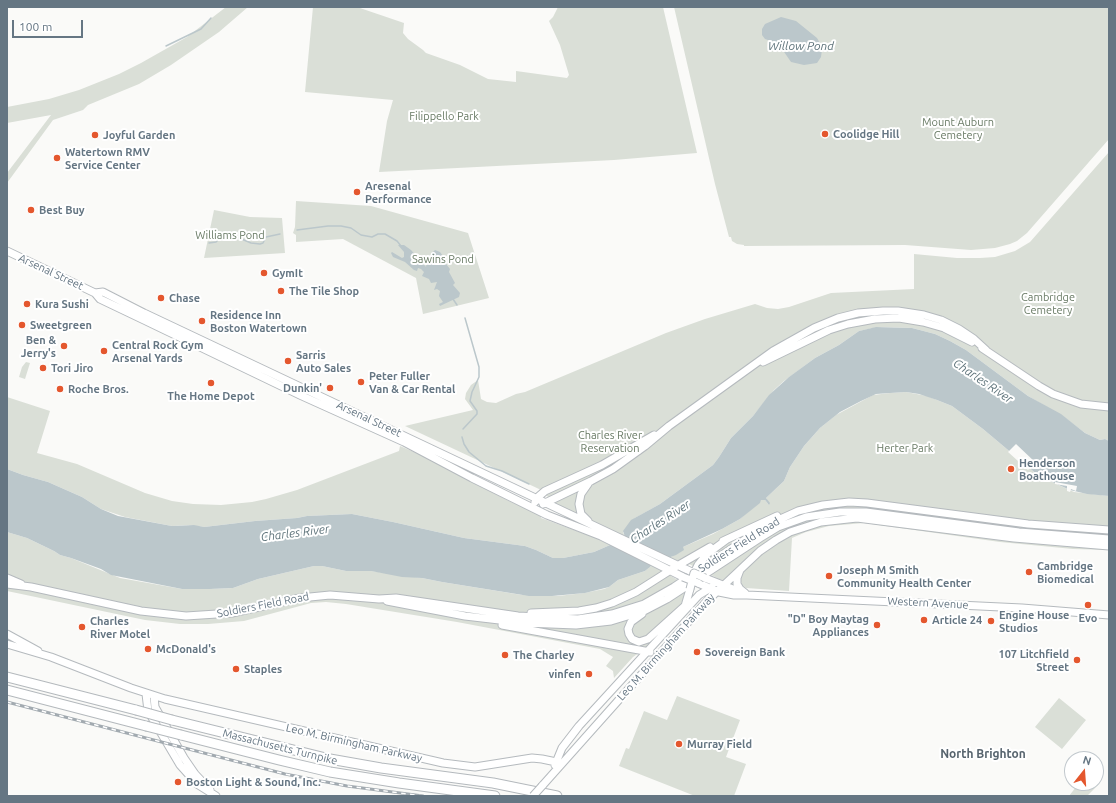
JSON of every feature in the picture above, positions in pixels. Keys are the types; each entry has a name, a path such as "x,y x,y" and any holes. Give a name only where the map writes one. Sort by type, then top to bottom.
{"highway":[{"name":"Massachusetts Turnpike","path":"7,677 296,752 392,770 493,783 557,796"},
{"name":"Massachusetts Turnpike","path":"7,690 330,772 399,784 494,796"}],"main road":[{"name":"Arsenal Street","path":"7,251 95,293 100,299 404,442 553,518 621,542 640,551"},
{"name":"Arsenal Street","path":"95,293 103,292 597,527 621,542"},
{"path":"535,509 613,469 745,371 825,332 848,324 875,319 899,318 928,323 949,331 986,350 1053,394 1086,405 1109,407"},
{"path":"535,509 535,502 545,491 606,463 669,426"},
{"path":"591,481 581,492 579,506 584,517 597,527"},
{"name":"Soldiers Field Road","path":"7,584 31,587 141,611 186,616 232,614 315,595 337,595 379,599 396,598 492,613 574,619 595,617 628,610 659,596 759,529 778,519 798,511 832,504 867,503 1028,524 1109,530"},
{"path":"492,613 568,612 596,608 612,603 633,594 705,550 769,518 798,511"},
{"name":"Soldiers Field Road","path":"379,599 395,604 473,617 537,624 580,625 602,623 619,619 652,607 674,595 767,533 798,520 823,514 844,512 866,512 1023,532 1109,539"},
{"path":"722,586 740,568 763,549 790,532 821,522 848,518 877,520 1020,539 1109,546"},
{"path":"652,607 629,625 628,632 635,641 641,642 646,640 685,607 694,575 709,552 726,540"},
{"name":"Western Avenue","path":"640,551 677,566 694,575 747,594"},
{"name":"Western Avenue","path":"640,551 656,563 683,577 694,575"},
{"path":"740,568 737,576 737,584 740,589 747,594"},
{"name":"Western Avenue","path":"694,575 708,588 731,595 747,594 1022,608 1109,615"},
{"name":"Soldiers Field Road","path":"7,578 31,587"},
{"name":"Leo M. Birmingham Parkway","path":"559,762 562,748 579,726 685,607 708,588 722,586"},
{"name":"Leo M. Birmingham Parkway","path":"559,762 722,586"},
{"path":"473,617 500,625 659,654"},
{"path":"7,634 51,657"},
{"path":"7,644 51,657"},
{"name":"Leo M. Birmingham Parkway","path":"51,657 146,694 451,765 481,767 532,758 559,762"},
{"path":"146,694 149,712 179,764 197,784 215,796"},
{"path":"154,696 155,707 186,760 195,774 215,796"},
{"path":"533,796 550,776 559,762"}],"green space":[{"path":"226,7 248,7 219,32 171,65 139,84 88,105 83,110 53,120 7,183 7,173 51,115 7,123 7,107 49,99 79,90 119,74 187,37"},
{"name":"Filippello Park","path":"313,7 357,7 404,23 403,33 408,39 426,53 460,65 488,79 516,82 516,71 567,78 569,75 560,45 549,21 553,17 558,7 663,7 697,153 614,160 379,172 387,121 393,100 305,92"},
{"name":"Mount Auburn Cemetery","path":"674,7 1109,7 1109,139 1027,233 1017,241 1010,244 995,248 971,250 905,245 744,246 737,244 732,241 731,237 729,237 715,184"},
{"name":"Charles River Reservation","path":"1109,152 1109,441 1105,439 1100,440 1085,433 1064,417 1028,396 966,350 950,341 935,334 912,328 882,327 859,331 839,345 815,358 784,381 731,438 713,465 660,504 635,518 623,532 625,537 555,503 539,489 405,426 473,410 465,399 466,393 471,385 478,380 481,399 487,402 496,403 666,333 705,319 755,304 767,308 778,309 789,307 831,293 914,289 914,254 957,258 980,258 995,257 1015,251 1030,242"},
{"name":"Sawins Pond","path":"296,201 371,206 468,233 489,298 423,314 416,278 343,239 296,242 296,235 293,233 295,227"},
{"name":"Williams Pond","path":"214,210 250,217 282,218 285,253 204,258"},
{"path":"26,362 30,363 25,379 19,377 22,367"},
{"name":"Herter Park","path":"906,392 927,396 952,406 983,429 1039,476 1074,492 1109,496 1109,550 1073,549 1000,542 864,523 829,526 806,532 792,538 789,591 746,588 741,582 734,583 719,579 687,563 669,558 680,552 683,547 713,534 740,519 761,500 765,500 769,505 766,498 784,481 790,467 804,446 820,428 836,415 873,395"},
{"path":"7,397 50,411 37,453 77,464 145,493 172,501 193,504 221,505 266,499 297,490 399,451 400,446 419,454 541,516 541,518 596,538 610,545 594,552 563,558 553,558 525,546 464,538 352,514 307,516 204,527 189,525 172,526 125,517 101,509 82,497 48,482 7,469"},
{"path":"7,532 27,538 60,555 120,578 182,589 233,588 258,579 314,566 322,566 346,571 371,571 422,578 522,595 558,596 604,589 618,580 645,571 652,565 683,583 685,594 676,616 646,648 633,657 614,678 613,671 606,666 613,657 600,649 457,622 346,604 326,602 311,603 244,621 208,624 180,624 145,620 7,591"},
{"path":"677,696 740,720 726,757 746,764 734,796 695,796 619,766 626,748 629,749 644,711 667,720"},
{"path":"1059,698 1086,720 1062,749 1035,727"},
{"path":"1073,791 1092,791 1087,796 1069,796"}],"water":[{"name":"Willow Pond","path":"781,17 796,21 817,38 822,49 821,57 817,63 804,65 791,62 777,43 765,39 762,35 762,29 765,24"},
{"name":"Sawins Pond","path":"398,245 404,245 411,250 426,267 426,256 432,257 432,253 435,250 440,252 443,256 442,259 450,269 449,272 455,283 453,285 460,293 459,297 440,306 439,304 443,302 439,296 440,291 437,289 434,290 437,282 431,283 429,279 422,276 424,272 421,269 418,268 417,271 414,270 405,262 393,257 392,252 402,258 404,257 404,252"},
{"name":"Charles River","path":"876,327 912,328 935,334 950,341 966,350 1028,396 1061,414 1085,433 1100,440 1105,439 1109,441 1109,496 1087,494 1070,490 1039,476 983,429 952,406 919,394 906,392 876,394 840,412 820,428 804,446 790,467 784,481 766,498 770,503 769,505 765,500 761,500 760,503 740,519 683,547 684,550 676,555 652,564 645,571 618,580 609,587 585,593 552,596 529,596 422,578 402,577 371,571 346,571 322,566 314,566 258,579 233,588 182,589 111,575 101,569 60,555 27,538 7,532 7,469 48,482 82,497 101,509 118,516 172,526 194,525 204,527 307,516 352,514 464,538 525,546 553,558 563,558 594,552 629,539 625,537 623,531 631,520 660,504 713,465 731,438 753,416 769,395 789,377 815,358 839,345 859,331"}],"pier":[{"path":"1016,444 1035,462 1028,470 1008,452"},
{"path":"1055,482 1077,486 1076,491 1071,489 1070,492 1067,491 1067,486 1055,484"}],"waterway":[{"path":"166,46 201,29 211,18"},
{"path":"297,230 341,226 351,228 361,235 372,237 378,234 385,234 397,241 401,246"},
{"path":"209,243 216,242 221,237 232,235 251,243 260,244 263,243 266,237 280,234"},
{"path":"453,299 457,305"},
{"path":"463,429 477,414 477,411 470,401 472,392 479,377 479,367 465,318"},
{"path":"462,437 469,452 486,466 502,471 529,484"}],"railway":[{"path":"7,702 285,774 347,786 423,796"}],"place":[{"name":"Coolidge Hill","path":"825,134"},
{"name":"Joyful Garden","path":"95,135"},
{"name":"Watertown RMV Service Center","path":"57,158"},
{"name":"Aresenal Performance","path":"357,192"},
{"name":"Best Buy","path":"31,210"},
{"name":"GymIt","path":"264,273"},
{"name":"The Tile Shop","path":"281,291"},
{"name":"Chase","path":"161,298"},
{"name":"Kura Sushi","path":"27,304"},
{"name":"Residence Inn Boston Watertown","path":"202,321"},
{"name":"Sweetgreen","path":"22,325"},
{"name":"Ben & Jerry's","path":"64,346"},
{"name":"Central Rock Gym Arsenal Yards","path":"104,351"},
{"name":"Sarris Auto Sales","path":"288,361"},
{"name":"Tori Jiro","path":"43,368"},
{"name":"Peter Fuller Van & Car Rental","path":"361,382"},
{"name":"The Home Depot","path":"211,383"},
{"name":"Dunkin'","path":"330,388"},
{"name":"Roche Bros.","path":"60,389"},
{"name":"Henderson Boathouse","path":"1011,469"},
{"name":"Cambridge Biomedical","path":"1029,572"},
{"name":"Joseph M Smith Community Health Center","path":"829,576"},
{"name":"Evo","path":"1088,605"},
{"name":"Article 24","path":"924,620"},
{"name":"Engine House Studios","path":"991,621"},
{"name":"\"D\" Boy Maytag Appliances","path":"877,625"},
{"name":"Charles River Motel","path":"82,627"},
{"name":"McDonald's","path":"148,649"},
{"name":"Sovereign Bank","path":"697,652"},
{"name":"The Charley","path":"505,655"},
{"name":"107 Litchfield Street","path":"1077,660"},
{"name":"Staples","path":"236,669"},
{"name":"vinfen","path":"589,674"},
{"name":"Murray Field","path":"679,744"},
{"name":"Boston Light & Sound, Inc.","path":"178,782"}],"district":[{"name":"North Brighton","path":"983,754"}],"park label":[{"name":"Cambridge Cemetery","path":"1048,303"}]}
